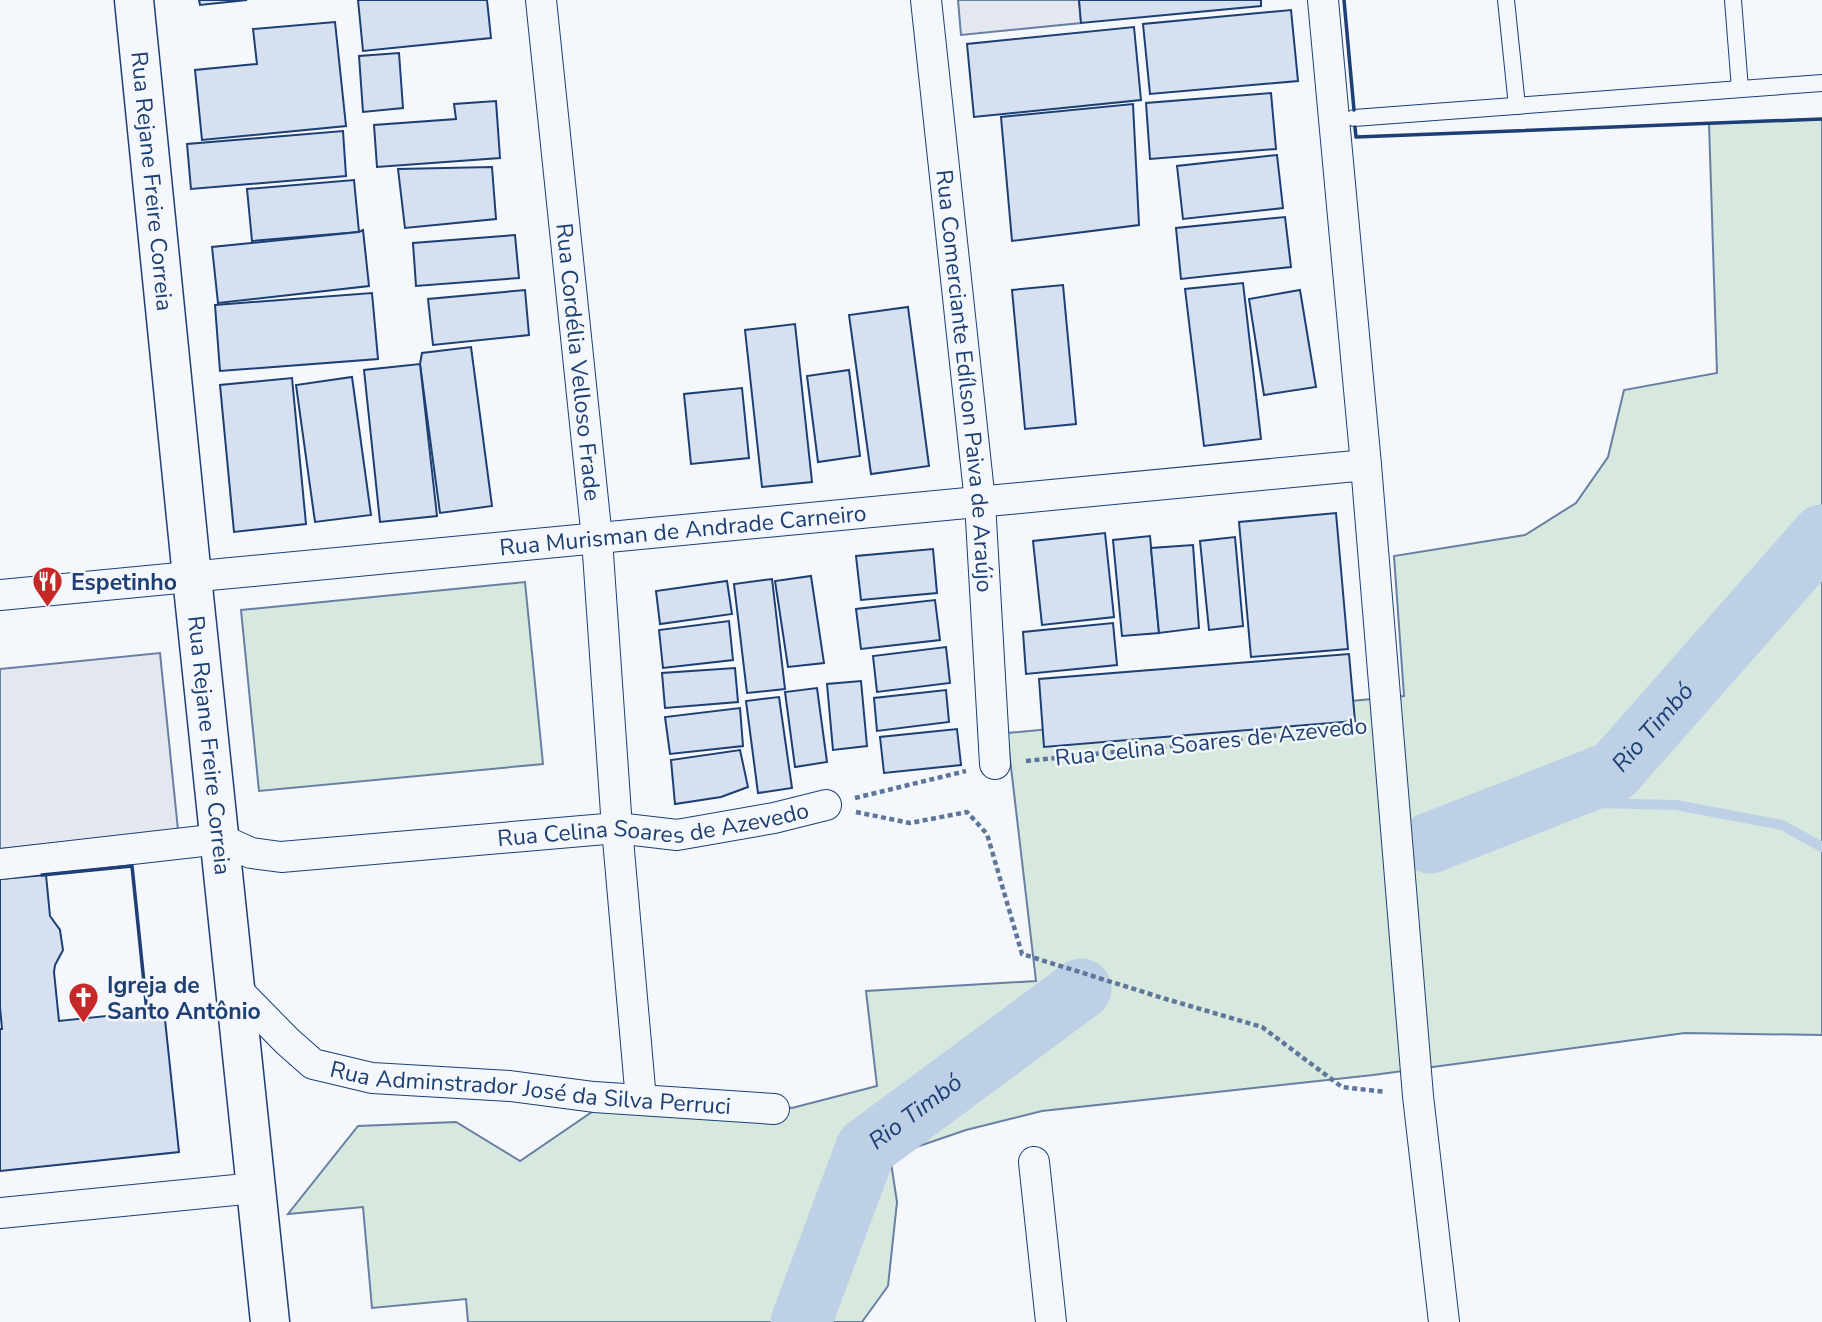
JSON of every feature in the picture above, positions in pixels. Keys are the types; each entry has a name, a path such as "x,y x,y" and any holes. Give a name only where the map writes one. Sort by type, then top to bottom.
{"street":[{"name":"Rua Rejane Freire Correia","path":"134,0 270,1322"},
{"name":"Rua Cordélia Velloso Frade","path":"541,0 597,539 617,828 641,1100"},
{"name":"Rua Comerciante Edílson Paiva de Araújo","path":"926,0 980,502 995,764"},
{"path":"1323,0 1345,118 1366,465 1387,724 1418,1096 1444,1322"},
{"name":"Rua Murisman de Andrade Carneiro","path":"0,595 1366,465"},
{"name":"Rua Celina Soares de Azevedo","path":"220,839 251,853 281,857 617,828 677,835 774,818 826,805"},
{"path":"0,864 220,839"},
{"name":"Rua Adminstrador José da Silva Perruci","path":"236,989 313,1064 372,1079 510,1086 594,1097 774,1110"},
{"path":"1034,1162 1051,1322"},
{"path":"0,1213 256,1188"}],"lane":[{"path":"1506,0 1517,106"},
{"path":"1733,0 1740,89"},
{"path":"1345,118 1822,83"}],"path":[{"name":"Rua Celina Soares de Azevedo","path":"826,805 995,764 1387,724"},
{"path":"826,805 910,823 967,812 987,834 1022,954 1262,1027 1342,1087 1418,1096"}],"shaded area":[{"path":"958,0 1079,0 1081,23 961,35"},
{"path":"1822,119 1822,1035 1685,1033 1373,1075 1042,1111 966,1130 890,1156 897,1202 888,1286 862,1322 468,1322 466,1299 372,1308 363,1207 288,1214 358,1126 456,1122 520,1161 630,1086 792,1108 877,1086 866,991 1036,981 1007,733 1404,696 1394,556 1525,535 1576,503 1608,457 1624,390 1717,373 1709,123"},
{"path":"525,582 543,764 259,791 241,610"},
{"path":"160,653 178,830 0,849 0,669"}],"building":[{"path":"199,0 247,0 200,5"},
{"path":"358,0 487,0 491,38 363,51"},
{"path":"1079,0 1261,0 1261,6 1081,23"},
{"path":"1291,10 1298,81 1150,94 1143,24"},
{"path":"335,22 346,126 202,140 195,70 257,64 253,29"},
{"path":"1134,27 1141,100 974,117 967,44"},
{"path":"399,53 403,108 363,112 359,56"},
{"path":"1271,93 1276,149 1150,159 1146,103"},
{"path":"496,101 500,158 377,167 374,125 456,119 454,104"},
{"path":"1133,104 1139,225 1012,241 1001,117"},
{"path":"343,131 346,176 191,189 187,144"},
{"path":"1277,155 1283,208 1183,219 1177,166"},
{"path":"492,167 496,219 405,228 398,169"},
{"path":"354,180 359,232 252,241 247,189"},
{"path":"1285,217 1291,267 1181,279 1176,228"},
{"path":"363,230 369,286 218,303 212,247"},
{"path":"515,235 519,278 416,286 413,243"},
{"path":"1243,283 1261,439 1204,446 1185,289"},
{"path":"1063,285 1076,424 1025,429 1012,290"},
{"path":"525,290 529,335 433,345 428,299"},
{"path":"1300,290 1316,387 1264,395 1249,299"},
{"path":"372,293 378,359 220,371 215,305"},
{"path":"908,307 929,466 871,474 849,315"},
{"path":"795,324 812,482 762,487 745,330"},
{"path":"471,347 492,506 440,513 420,364 422,353"},
{"path":"420,364 437,516 380,522 364,370"},
{"path":"849,370 860,456 818,462 807,376"},
{"path":"352,377 371,515 315,522 296,385"},
{"path":"292,378 306,524 234,532 220,385"},
{"path":"742,388 749,458 691,464 684,394"},
{"path":"1336,513 1348,649 1251,657 1239,522"},
{"path":"1105,533 1114,617 1042,625 1033,541"},
{"path":"1150,536 1159,633 1122,636 1113,540"},
{"path":"1235,537 1243,626 1209,630 1200,541"},
{"path":"1193,545 1199,628 1159,633 1151,548"},
{"path":"933,549 937,593 861,600 856,556"},
{"path":"811,576 824,663 788,667 775,581"},
{"path":"772,579 785,689 747,693 734,584"},
{"path":"727,581 732,614 660,624 656,591"},
{"path":"935,600 940,640 861,649 856,609"},
{"path":"729,621 733,660 663,668 659,630"},
{"path":"1113,623 1117,665 1026,674 1023,632"},
{"path":"946,647 950,683 877,692 873,656"},
{"path":"1349,654 1355,721 1044,747 1039,679"},
{"path":"735,668 738,702 665,708 662,673"},
{"path":"861,681 867,746 833,750 827,684"},
{"path":"817,688 827,762 795,767 785,692"},
{"path":"946,690 949,722 877,731 874,698"},
{"path":"779,697 792,788 758,793 746,701"},
{"path":"740,708 743,746 670,754 665,717"},
{"path":"957,729 961,765 884,773 880,737"},
{"path":"740,750 748,787 721,797 675,804 671,760"},
{"name":"Igreja de Santo Antônio","path":"46,875 50,916 60,930 63,950 54,972 59,1021 164,1010 179,1152 0,1171 0,879"}],"waterway":[{"name":"Rio Timbó","path":"1430,843 1614,771 1822,535"},
{"path":"1542,799 1676,805 1782,825 1822,847"},
{"name":"Rio Timbó","path":"801,1322 866,1148 1081,989"}],"wall":[{"path":"1344,0 1354,110"},
{"path":"1355,127 1356,137 1822,119"},
{"path":"42,875 132,866 147,1012"}],"place":[{"name":"Espetinho","path":"48,609"},
{"name":"Igreja de Santo Antônio","path":"84,1025"}]}
